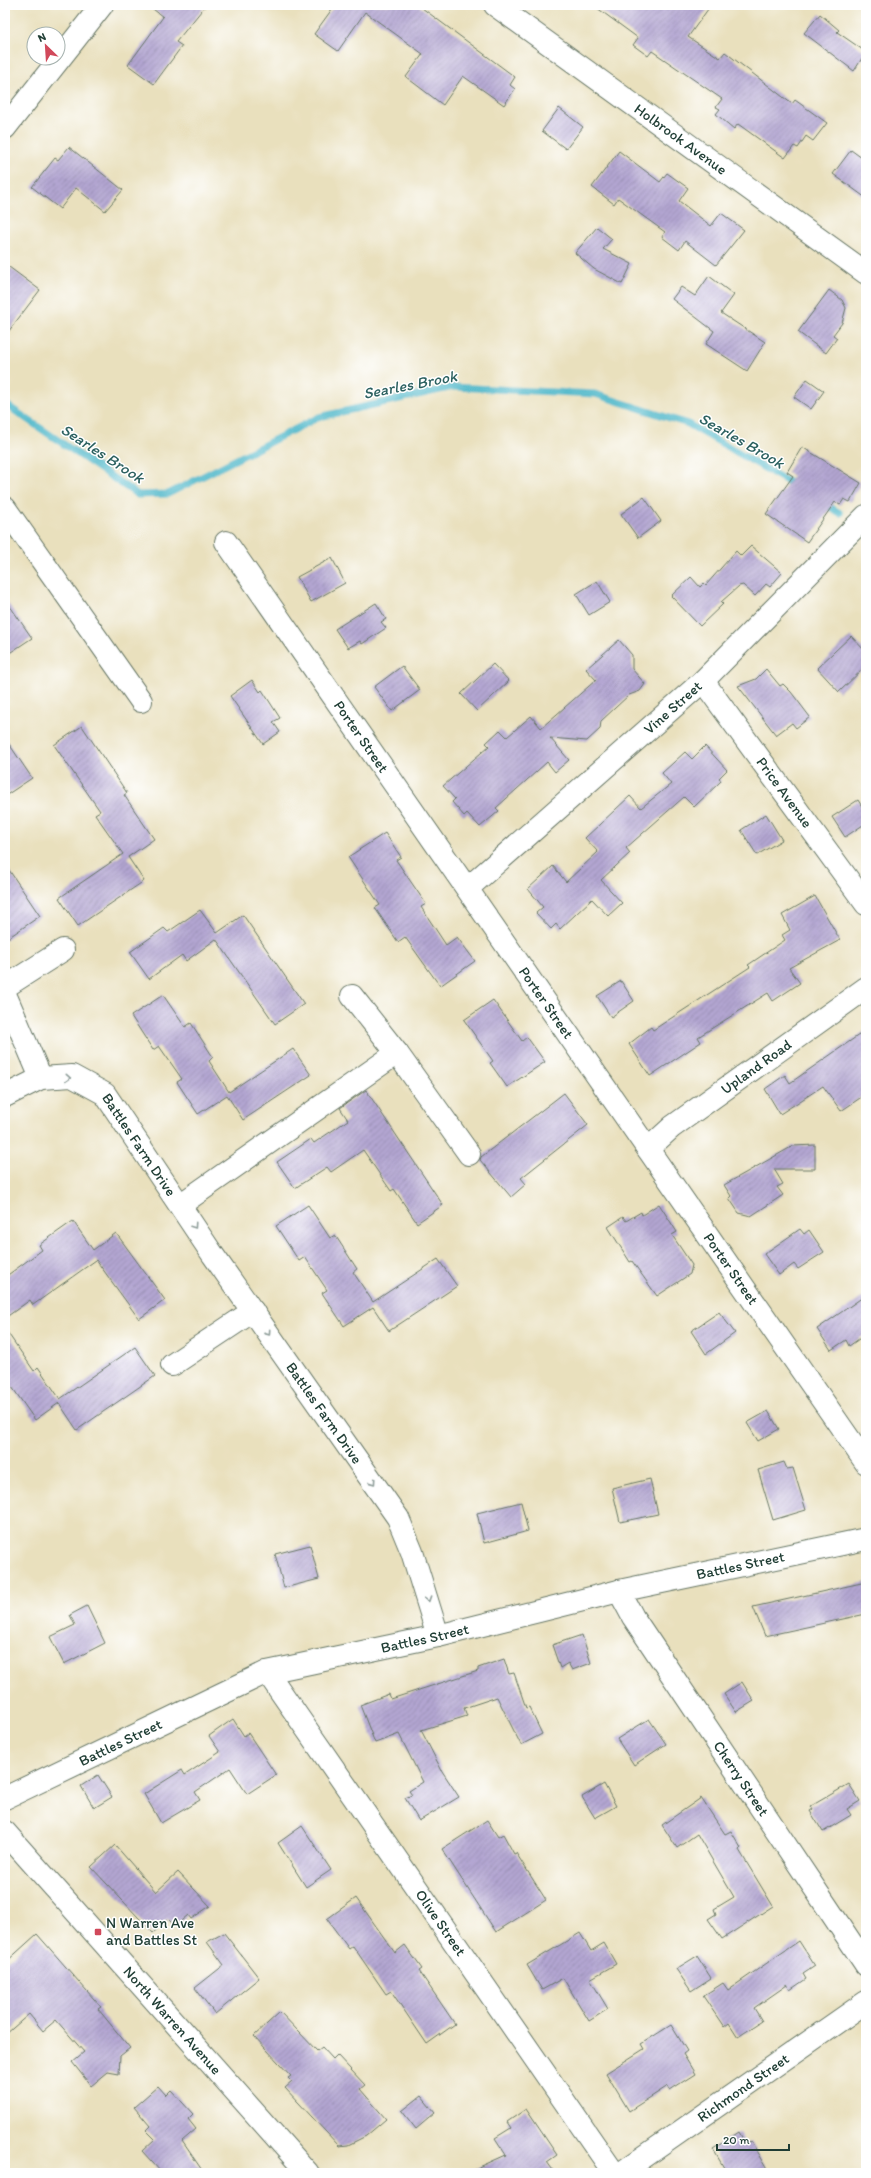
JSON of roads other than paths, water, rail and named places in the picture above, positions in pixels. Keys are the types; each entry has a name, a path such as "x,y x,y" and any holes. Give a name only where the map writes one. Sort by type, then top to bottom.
{"street":[{"path":"5,128 102,5"},
{"name":"Holbrook Avenue","path":"495,5 866,274"},
{"path":"5,508 141,701"},
{"name":"Vine Street","path":"468,888 703,680 866,516"},
{"name":"Porter Street","path":"226,542 468,888 866,1463"},
{"name":"Price Avenue","path":"703,680 866,904"},
{"path":"5,988 63,950"},
{"name":"Upland Road","path":"648,1149 672,1127 866,988"},
{"path":"5,994 41,1078"},
{"path":"352,996 397,1054 469,1154"},
{"name":"Battles Farm Drive","path":"180,1205 397,1054"},
{"name":"Battles Farm Drive","path":"5,1096 41,1078 72,1076 104,1094 253,1311 398,1518 412,1552 438,1636"},
{"path":"172,1365 253,1311"},
{"name":"Battles Street","path":"5,1798 267,1672 438,1636 619,1591 866,1539"},
{"name":"Cherry Street","path":"619,1591 633,1617 866,1965"},
{"name":"Olive Street","path":"267,1672 614,2173"},
{"name":"North Warren Avenue","path":"5,1832 308,2173"},
{"name":"Richmond Street","path":"621,2173 866,2002"}],"waterway":[{"name":"Searles Brook","path":"5,404 138,495 168,494 319,417 453,387 595,394 688,424 797,487"},
{"name":"Searles Brook","path":"823,503 840,513"}],"place":[{"name":"N Warren Ave and Battles St","path":"98,1932"}]}
